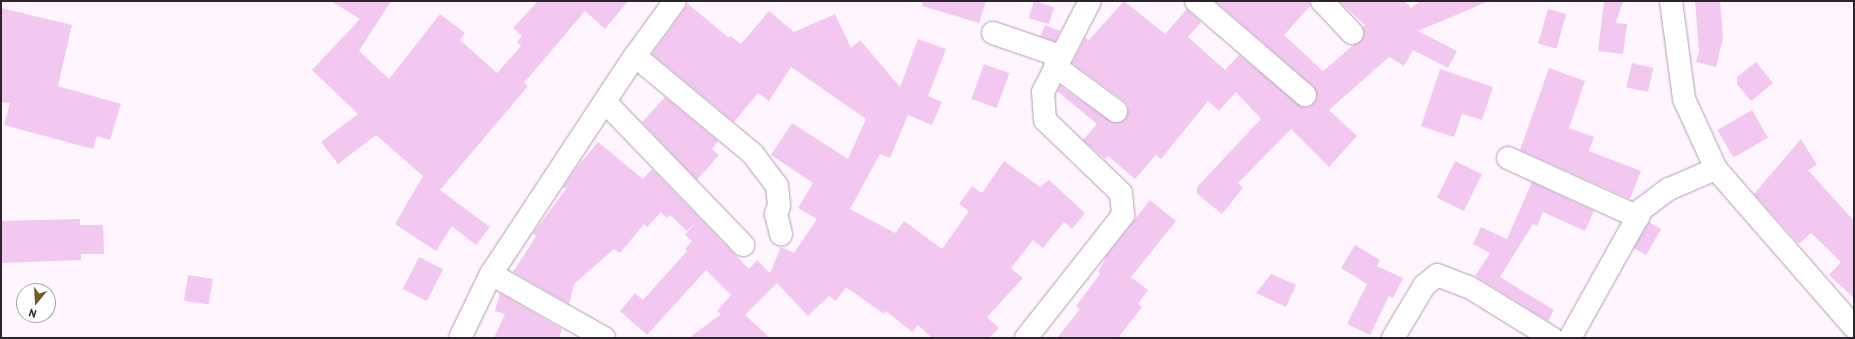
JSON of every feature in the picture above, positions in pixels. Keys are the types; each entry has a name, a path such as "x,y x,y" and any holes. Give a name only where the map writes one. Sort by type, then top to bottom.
{"street":[{"path":"460,338 491,274 635,56 675,1"},
{"path":"1026,338 1123,215 1121,193 1045,120 1043,92 1090,1"},
{"path":"1196,1 1305,95"},
{"path":"1322,1 1352,33"},
{"path":"1671,1 1684,99 1716,169 1854,327"},
{"path":"993,33 1058,61 1116,111"},
{"path":"635,56 752,153 777,186 779,206 776,214 781,234"},
{"path":"604,102 743,245"},
{"path":"1508,158 1638,217"},
{"path":"1570,338 1642,209 1669,189 1716,169"},
{"path":"491,274 604,338"},
{"path":"1393,338 1424,286 1437,275 1469,287 1552,338"}],"building":[{"path":"331,1 391,1 359,51 389,79 440,14 465,33 460,40 497,73 521,46 517,42 522,36 513,28 538,1 628,1 605,29 585,11 524,83 528,86 440,190 490,227 476,245 452,226 436,251 395,224 423,176 376,135 338,164 321,142 358,114 312,70 360,19"},
{"path":"923,1 986,1 979,23 922,6"},
{"path":"1034,1 1054,7 1049,24 1029,18"},
{"path":"1124,1 1165,34 1187,9 1201,22 1188,37 1225,70 1239,55 1303,107 1309,107 1317,98 1313,86 1215,1 1310,1 1311,5 1284,35 1323,71 1364,36 1363,27 1365,25 1339,1 1405,1 1411,8 1420,1 1489,1 1418,31 1457,51 1448,68 1413,50 1404,66 1389,57 1329,110 1357,136 1329,167 1291,129 1238,183 1243,188 1222,214 1197,194 1197,187 1261,119 1236,92 1219,111 1208,101 1161,159 1156,155 1135,179 1108,156 1105,159 1083,140 1097,124 1057,91 1060,86 1114,123 1126,118 1128,106 1124,101 1072,63 1085,38 1089,40"},
{"path":"1604,1 1623,1 1616,23 1627,24 1623,54 1598,51"},
{"path":"1695,1 1720,1 1723,38 1716,67 1696,62 1699,52"},
{"path":"688,4 729,38 730,36 741,44 769,11 794,32 835,14 851,48 860,40 900,87 918,39 946,49 928,96 942,102 932,125 908,115 890,158 880,154 850,209 895,233 904,221 942,249 969,211 959,204 972,186 982,193 1004,161 1040,187 1049,180 1085,213 1072,229 1064,222 1043,248 1033,240 1011,268 1023,278 987,317 999,328 989,338 932,338 918,325 912,332 886,311 884,314 846,287 836,301 829,296 808,316 777,283 745,315 770,338 689,338 721,314 717,311 731,295 706,270 647,335 620,311 635,293 643,300 687,251 685,249 692,241 685,235 695,223 687,231 670,215 667,218 661,212 647,227 644,224 620,253 614,249 574,284 569,304 513,272 536,236 533,233 566,189 563,187 577,167 598,142 643,179 652,169 749,269 757,260 770,273 781,247 794,253 817,219 798,208 813,183 771,155 792,123 848,159 866,119 791,67 769,101 758,93 734,122 652,54"},
{"path":"1,8 72,25 58,86 121,104 110,140 97,136 93,149 4,125 10,103 1,102"},
{"path":"1548,9 1566,14 1556,49 1538,44"},
{"path":"1045,25 1060,31 1055,42 1041,36"},
{"path":"1756,62 1773,83 1751,101 1737,84 1737,77"},
{"path":"1632,63 1653,68 1648,92 1626,87"},
{"path":"984,64 1009,73 997,108 971,99"},
{"path":"1549,68 1585,81 1569,128 1594,137 1589,151 1641,171 1630,199 1520,150"},
{"path":"1440,69 1493,87 1482,120 1462,114 1454,137 1421,126"},
{"path":"665,97 718,141 712,149 719,155 697,180 642,122"},
{"path":"1752,110 1768,138 1733,158 1717,130"},
{"path":"1801,139 1817,165 1808,170 1854,221 1854,298 1829,275 1841,262 1811,233 1799,244 1754,194"},
{"path":"1455,161 1482,174 1464,211 1437,198"},
{"path":"1532,182 1594,211 1585,231 1543,212 1537,226 1533,224 1500,277 1554,310 1548,321 1475,276 1490,253 1473,244 1481,227 1507,239"},
{"path":"1150,200 1176,221 1131,277 1148,290 1138,304 1142,307 1118,338 1057,338 1080,309 1076,306 1100,274 1098,272 1107,255"},
{"path":"80,219 80,225 103,225 104,254 81,254 81,260 1,263 1,221"},
{"path":"1649,222 1661,229 1646,255 1634,248"},
{"path":"1355,245 1380,260 1377,266 1403,278 1393,298 1389,296 1370,335 1347,324 1367,284 1341,268"},
{"path":"419,257 443,269 427,301 403,289"},
{"path":"1271,274 1296,285 1286,307 1256,293"},
{"path":"188,275 213,279 209,305 184,301"},
{"path":"500,293 562,329 559,338 494,338 505,314 495,311"}]}
